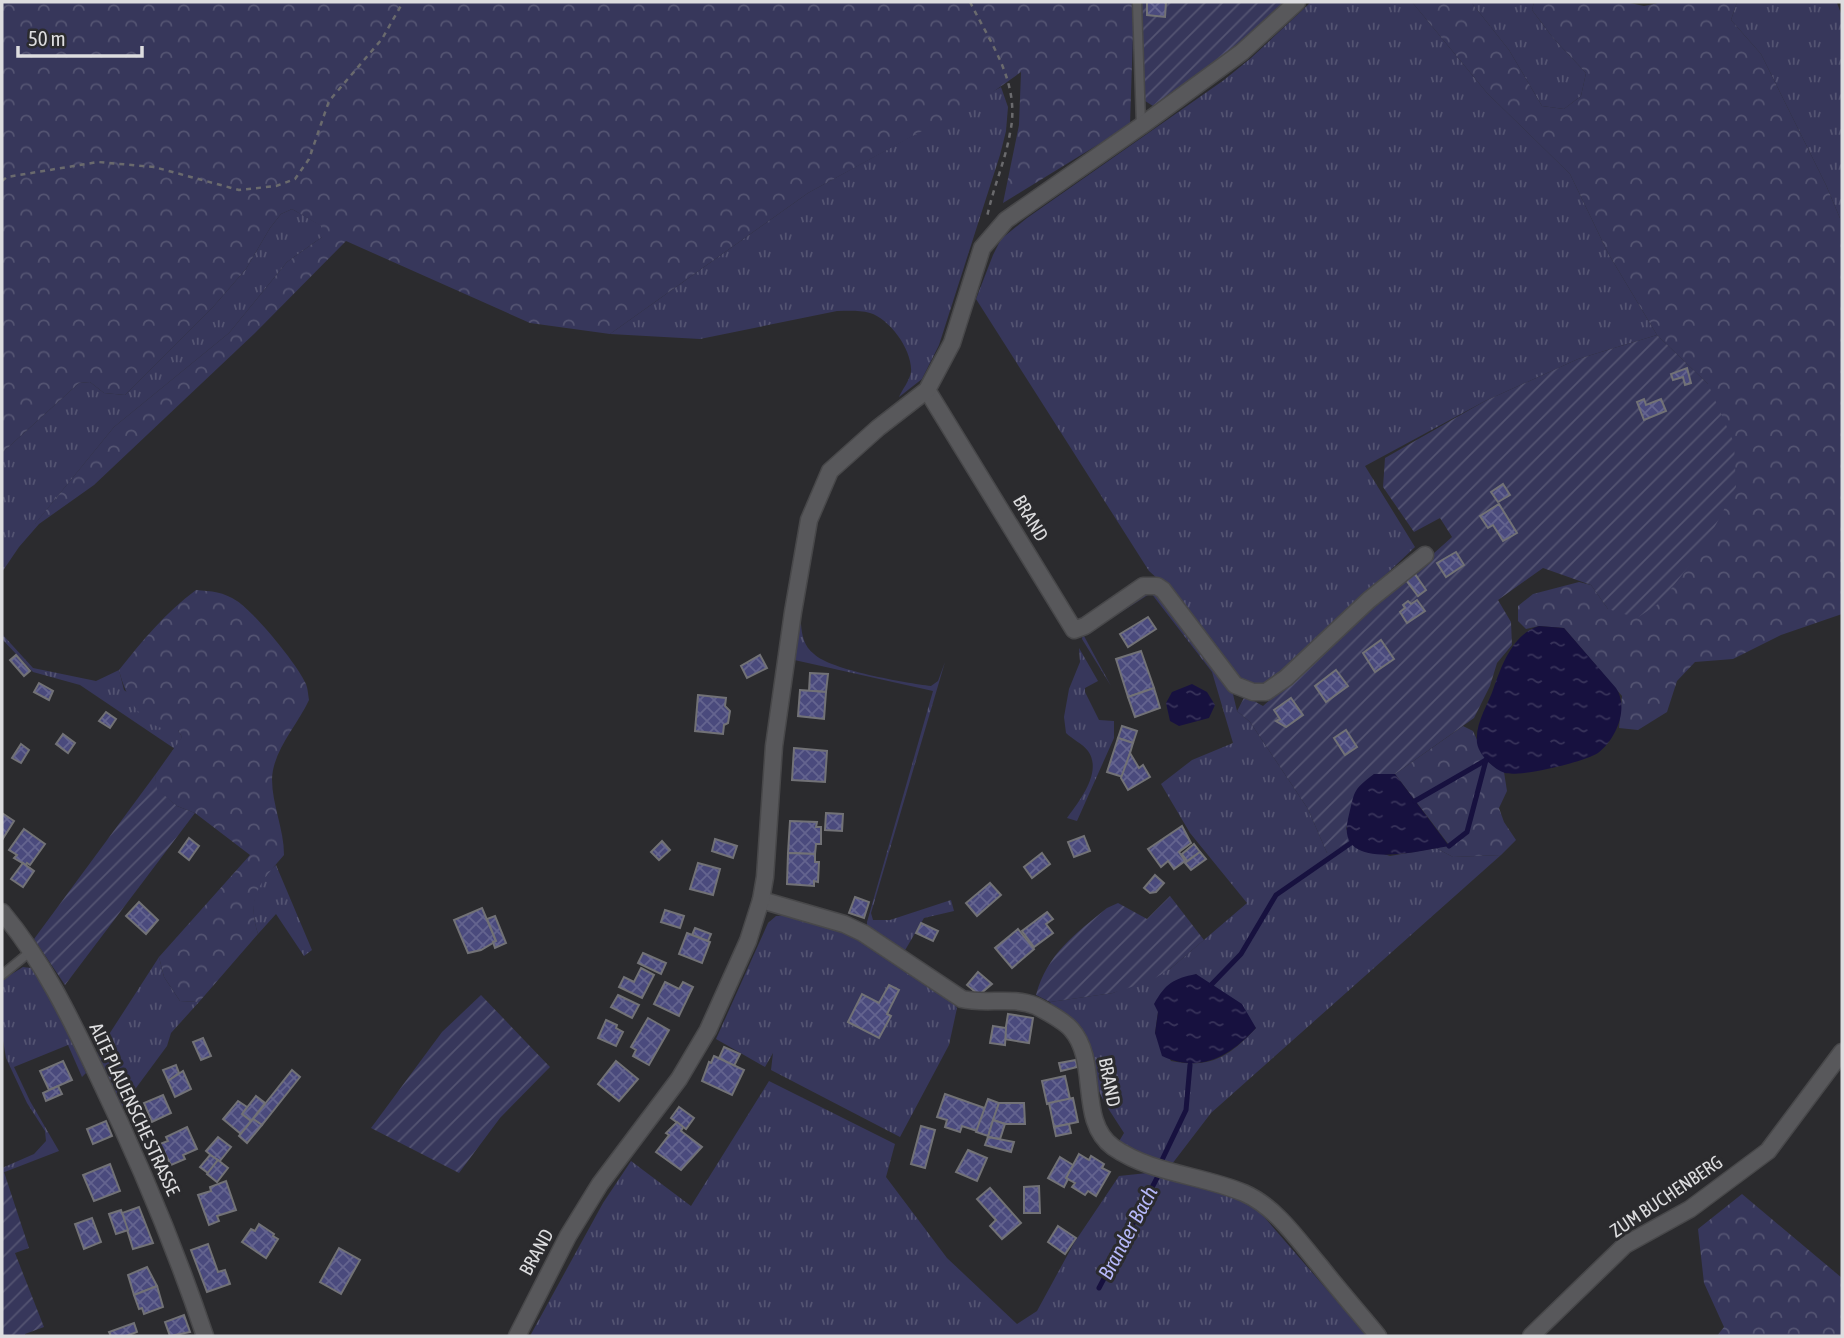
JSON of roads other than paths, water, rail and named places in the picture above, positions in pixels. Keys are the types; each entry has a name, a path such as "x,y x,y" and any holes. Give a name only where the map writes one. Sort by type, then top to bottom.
{"street":[{"path":"1141,126 1242,52 1297,2"},
{"name":"BRAND","path":"517,1336 556,1258 594,1194 679,1079 708,1030 748,941 765,877 774,746 784,665 809,520 830,471 878,428 927,390 952,344 982,247 1006,220 1141,126"},
{"name":"BRAND","path":"927,390 1074,630 1085,626 1143,586 1157,586 1163,590 1235,685 1244,689 1266,692 1286,678 1369,600 1425,555"},
{"name":"BRAND","path":"761,900 844,924 863,933 962,999 973,1002 1027,1003 1063,1022 1073,1031 1080,1044 1096,1121 1112,1147 1161,1168 1244,1193 1262,1203 1286,1225 1378,1336"},
{"name":"ALTE PLAUENSCHE STRASSE","path":"2,912 31,951 68,1013 137,1157 169,1235 205,1336"},
{"name":"ZUM BUCHENBERG","path":"1531,1336 1625,1245 1690,1209 1768,1151 1842,1052"}],"lane":[{"path":"1137,2 1141,126"},
{"path":"2,975 31,951"}],"water":[{"path":"1539,626 1564,628 1616,688 1621,704 1619,722 1611,740 1591,757 1538,771 1505,773 1491,765 1481,752 1477,743 1478,728 1510,650 1523,635"},
{"path":"1192,684 1207,692 1215,705 1209,718 1179,726 1170,721 1166,703 1172,692"},
{"path":"1374,774 1395,774 1449,846 1384,855 1367,853 1355,847 1348,836 1348,819 1353,797 1361,784"},
{"path":"1196,974 1242,1004 1256,1028 1225,1054 1202,1062 1189,1063 1162,1056 1155,1033 1158,1012 1154,1004 1171,983"}],"waterway":[{"name":"Brander Bach","path":"1415,801 1486,760"},
{"name":"Brander Bach","path":"1449,846 1467,832 1486,760"},
{"name":"Brander Bach","path":"1211,985 1241,954 1276,895 1351,843"},
{"name":"Brander Bach","path":"1162,1160 1186,1110 1190,1065"},
{"name":"Brander Bach","path":"1099,1288 1157,1178"}]}
